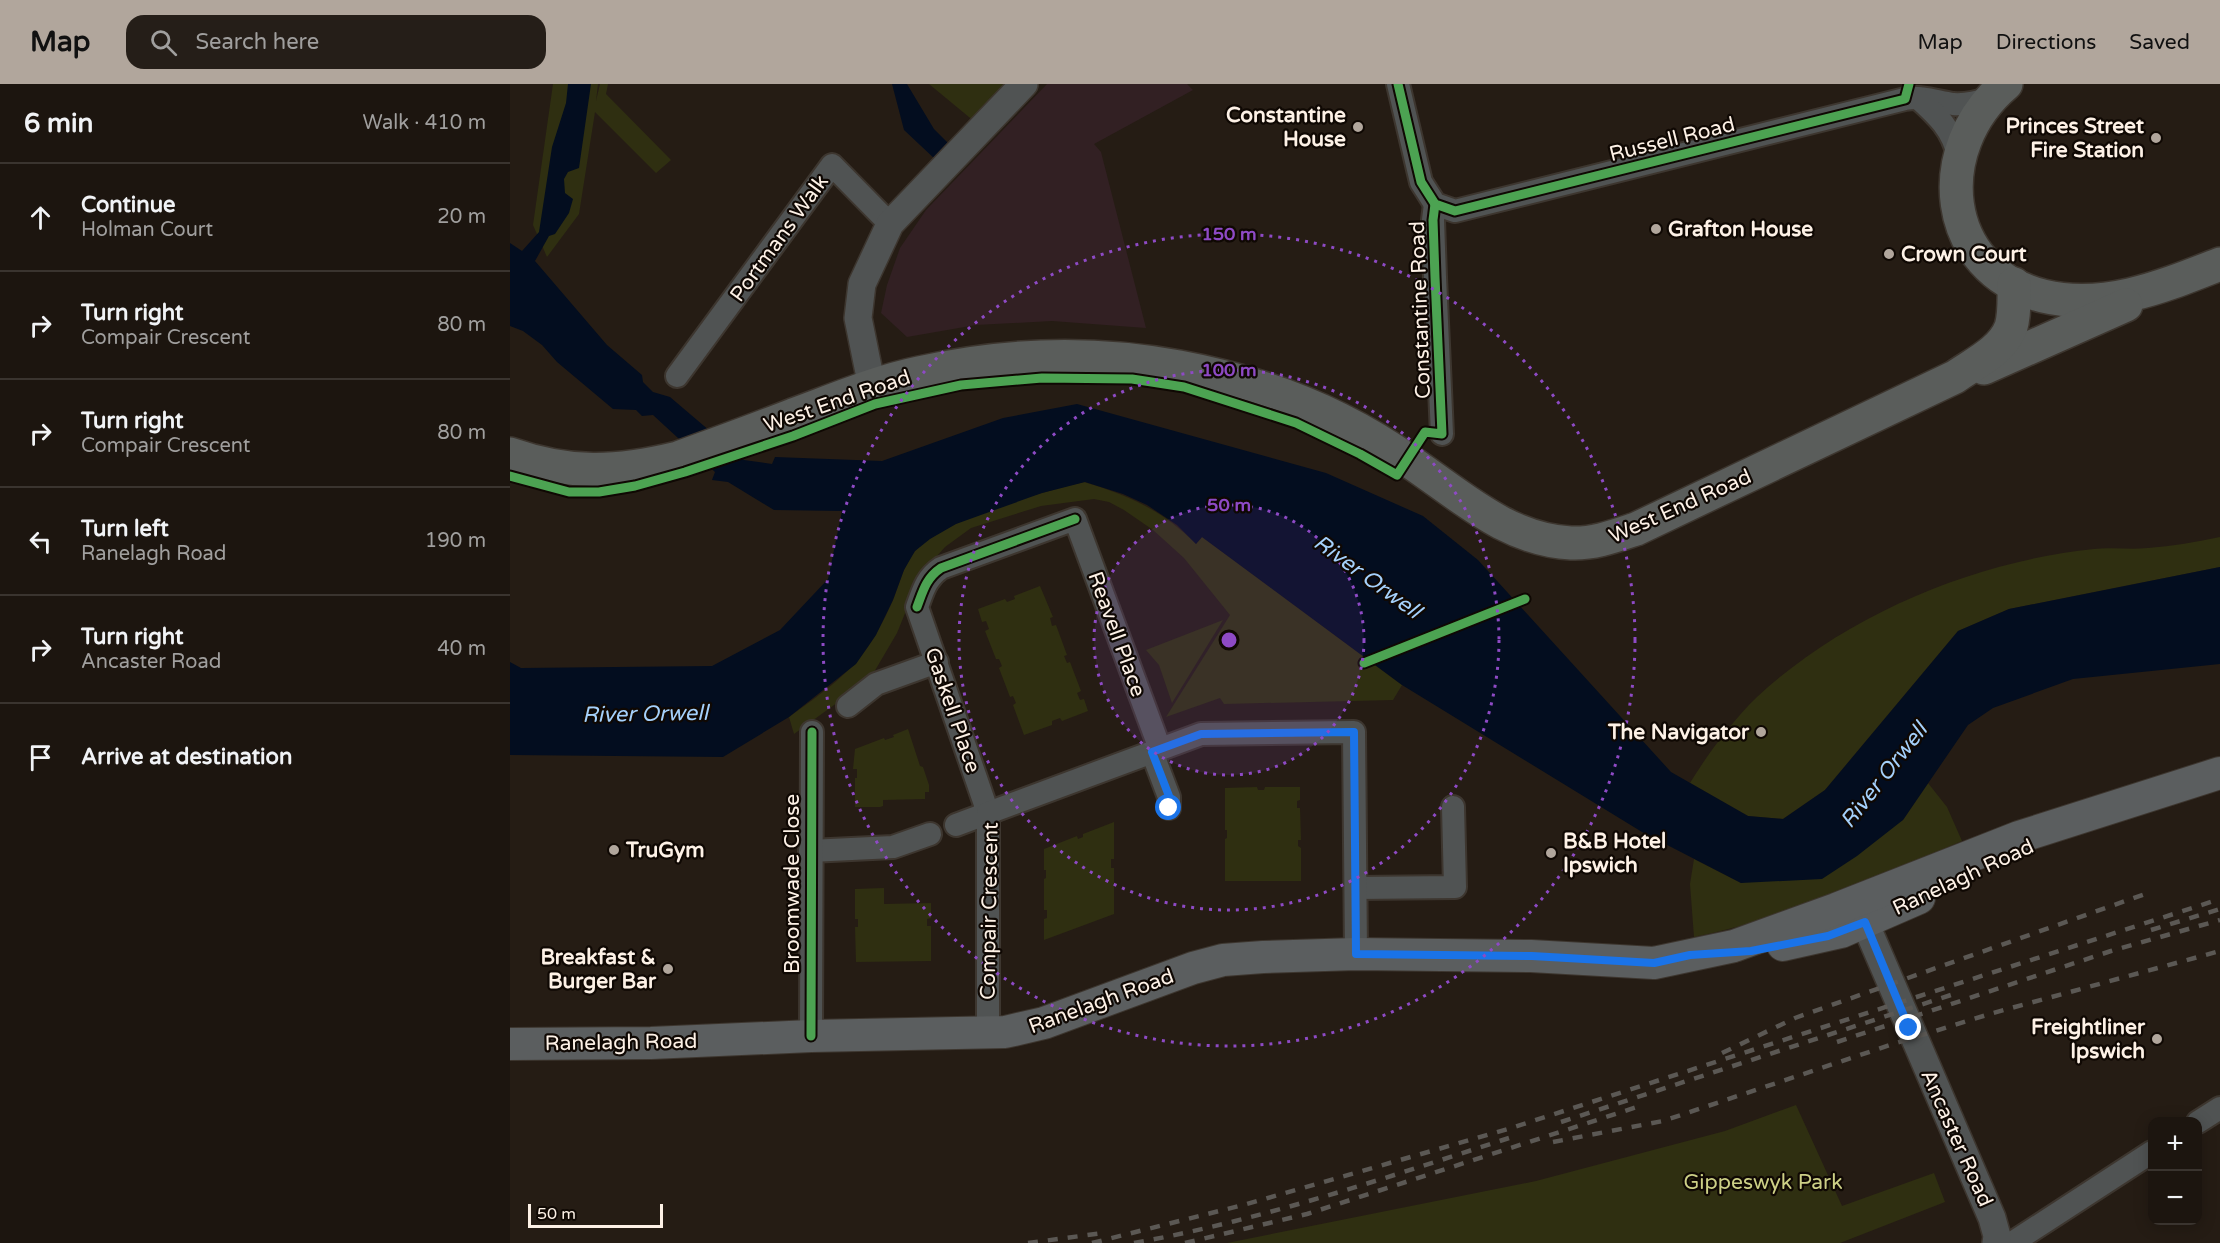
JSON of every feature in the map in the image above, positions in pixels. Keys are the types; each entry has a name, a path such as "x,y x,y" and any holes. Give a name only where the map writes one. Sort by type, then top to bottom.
{"main road":[{"path":"1998,91 1974,120 1958,156 1955,177 1961,221 1974,248 1987,265 2014,284 2043,296 2074,300 2117,298 2162,287 2220,264"},
{"name":"West End Road","path":"510,454 542,465 596,471 621,469 678,458 872,387 928,371 1033,356 1109,358 1177,366 1214,374 1298,400 1340,420 1407,459 1508,528 1549,540 1573,543 1601,541 1636,529 1955,376 1996,348 2006,336 2013,314 2014,284"},
{"name":"West End Road","path":"1955,376 1990,366 2162,287"},
{"name":"Ranelagh Road","path":"510,1044 651,1043 811,1036 988,1034 1032,1027 1213,962 1263,957 1356,954 1532,956 1654,963 1734,946 1860,912 2019,837 2220,773"}],"street":[{"path":"872,387 858,318 862,284 890,224 1024,84"},
{"name":"Constantine Road","path":"1398,84 1421,182 1435,204 1433,220 1442,434"},
{"name":"Russell Road","path":"1435,204 1455,211 1905,99 1923,97 1955,104 1976,102 1998,91"},
{"path":"1917,98 1940,118 1950,131 1956,143 1958,156"},
{"name":"Portmans Walk","path":"677,376 832,165 890,224"},
{"name":"Reavell Place","path":"917,607 926,583 933,573 941,568 1075,519 1156,751 1169,796 1169,808"},
{"name":"Gaskell Place","path":"917,607 938,662 988,813"},
{"path":"848,706 876,684 938,662"},
{"name":"Broomwade Close","path":"811,1036 812,732"},
{"name":"Compair Crescent","path":"988,1034 988,813 1201,734 1354,732 1356,954"},
{"path":"1356,888 1455,887 1453,807"},
{"path":"957,825 988,813"},
{"path":"810,851 893,848 930,834"},
{"name":"Ancaster Road","path":"1860,912 1992,1218 1997,1236 1996,1243"},
{"path":"2202,1119 2220,1108"},
{"path":"2012,1243 2148,1155"}],"shaded area":[{"path":"1047,84 1187,84 1193,90 1094,144 1101,152 1146,328 1052,321 976,325 907,337 881,313 887,285 900,248 926,210"}],"green space":[{"path":"553,84 598,84 596,101 600,84 608,84 606,94 671,160 656,173 595,112 579,214 547,257 533,225"},
{"path":"929,84 1010,84 975,122"},
{"path":"1084,482 1131,499 1158,513 1196,544 1202,537 1402,685 1393,700 1224,704 1220,698 1166,717 1230,615 1184,558 1153,530 1109,502 1094,499 1041,506 971,528 945,547 921,574 897,633 870,679 794,734 789,717 838,680 869,646 893,600 905,567 916,550 949,527 971,517"},
{"path":"2220,537 2220,567 2009,609 1958,631 1825,790 1783,819 1748,816 1690,783 1712,750 1757,697 1830,641 1871,617 1914,597 1958,579 2049,555 2101,548 2157,547"},
{"path":"1040,586 1053,617 1050,618 1052,626 1056,625 1067,655 1064,656 1067,663 1070,662 1081,691 1077,693 1080,700 1084,699 1088,711 1062,721 1060,718 1052,721 1052,725 1024,735 1013,705 1016,703 1013,696 1010,697 999,668 1002,666 999,659 996,659 985,631 989,629 986,621 982,622 978,609 1005,599 1007,602 1015,599 1014,596"},
{"path":"1223,620 1172,703 1159,665 1146,650"},
{"path":"908,729 929,785 929,792 925,792 925,799 883,800 883,806 880,807 855,807 857,769 853,769 855,749 884,738 885,740 894,737 893,735"},
{"path":"1928,783 1947,807 1962,841 1797,908 1694,937 1690,884 1694,859 1741,883 1903,820"},
{"path":"1257,787 1258,790 1264,790 1265,787 1300,787 1300,800 1297,801 1297,808 1300,808 1301,840 1298,840 1298,846 1301,848 1301,881 1225,881 1227,830 1225,830 1225,788"},
{"path":"1114,822 1114,859 1111,859 1111,868 1114,868 1114,914 1044,940 1044,919 1047,918 1047,910 1044,910 1046,870 1044,870 1044,849 1077,836 1078,839 1083,837 1083,834"},
{"path":"884,888 884,904 931,903 931,918 927,919 927,926 931,926 931,961 856,962 855,927 858,927 858,919 855,919 855,889"},
{"name":"Gippeswyk Park","path":"1796,1105 1842,1206 1934,1173 1945,1202 1840,1243 1227,1243 1536,1181 1725,1131"}],"water":[{"name":"River Orwell","path":"568,84 591,84 579,168 568,172 564,179 565,193 573,199 569,213 555,234 549,236 535,261 607,345 642,375 643,382 653,392 670,397 744,460 772,464 775,457 882,461 1003,418 1077,404 1326,473 1423,516 1478,560 1671,772 1748,816 1783,819 1825,790 1958,631 2009,609 2220,567 2220,664 2073,679 1993,708 1968,725 1903,820 1857,856 1822,879 1741,883 1642,832 1402,685 1202,537 1196,544 1177,525 1147,505 1123,494 1085,482 1042,493 956,524 930,539 915,551 904,570 876,635 856,664 789,717 723,757 510,755 510,662 521,668 712,666 780,630 828,579 842,511 774,510 728,482 712,480 715,472 653,415 642,416 636,410 613,409 557,362 542,345 523,331 510,326 510,243 522,251 539,232 552,147 566,103"},
{"path":"892,84 907,84 934,129 950,145 937,161 904,130"}],"railway":[{"path":"1722,1053 1795,1018 2145,894"},
{"path":"1092,1243 1247,1204 1508,1129 2220,899"},
{"path":"2151,930 2220,909"},
{"path":"1837,1042 2111,951 2220,920"},
{"path":"1553,1142 1663,1121 1993,1013 2220,951"},
{"path":"1561,1122 1960,992"},
{"path":"1185,1243 1307,1214 1637,1107"},
{"path":"1134,1243 1182,1234 1276,1210 1370,1183 1509,1138"},
{"path":"1028,1243 1103,1233"}],"cycle path":[{"path":"1398,84 1421,182 1435,204 1455,211 1905,99 1909,84"},
{"path":"510,476 569,492 599,492 635,486 793,436 875,404 961,385 1042,378 1132,379 1184,387 1296,423 1397,475 1425,432 1442,434 1433,220 1435,204"},
{"path":"917,607 928,581 941,568 1075,519"},
{"path":"1364,663 1525,599"},
{"path":"811,1036 812,732"}],"place":[{"name":"Constantine House","path":"1358,127"},
{"name":"Princes Street Fire Station","path":"2156,138"},
{"name":"Grafton House","path":"1656,229"},
{"name":"Crown Court","path":"1889,254"},
{"name":"The Navigator","path":"1761,732"},
{"name":"TruGym","path":"614,850"},
{"name":"B&B Hotel Ipswich","path":"1551,853"},
{"name":"Breakfast & Burger Bar","path":"668,969"},
{"name":"Freightliner Ipswich","path":"2157,1039"}],"route":[{"path":"1169,808 1169,796 1152,752 1201,734 1354,732 1356,954 1532,956 1654,963 1690,955 1751,951 1828,936 1865,922 1909,1028"}]}
